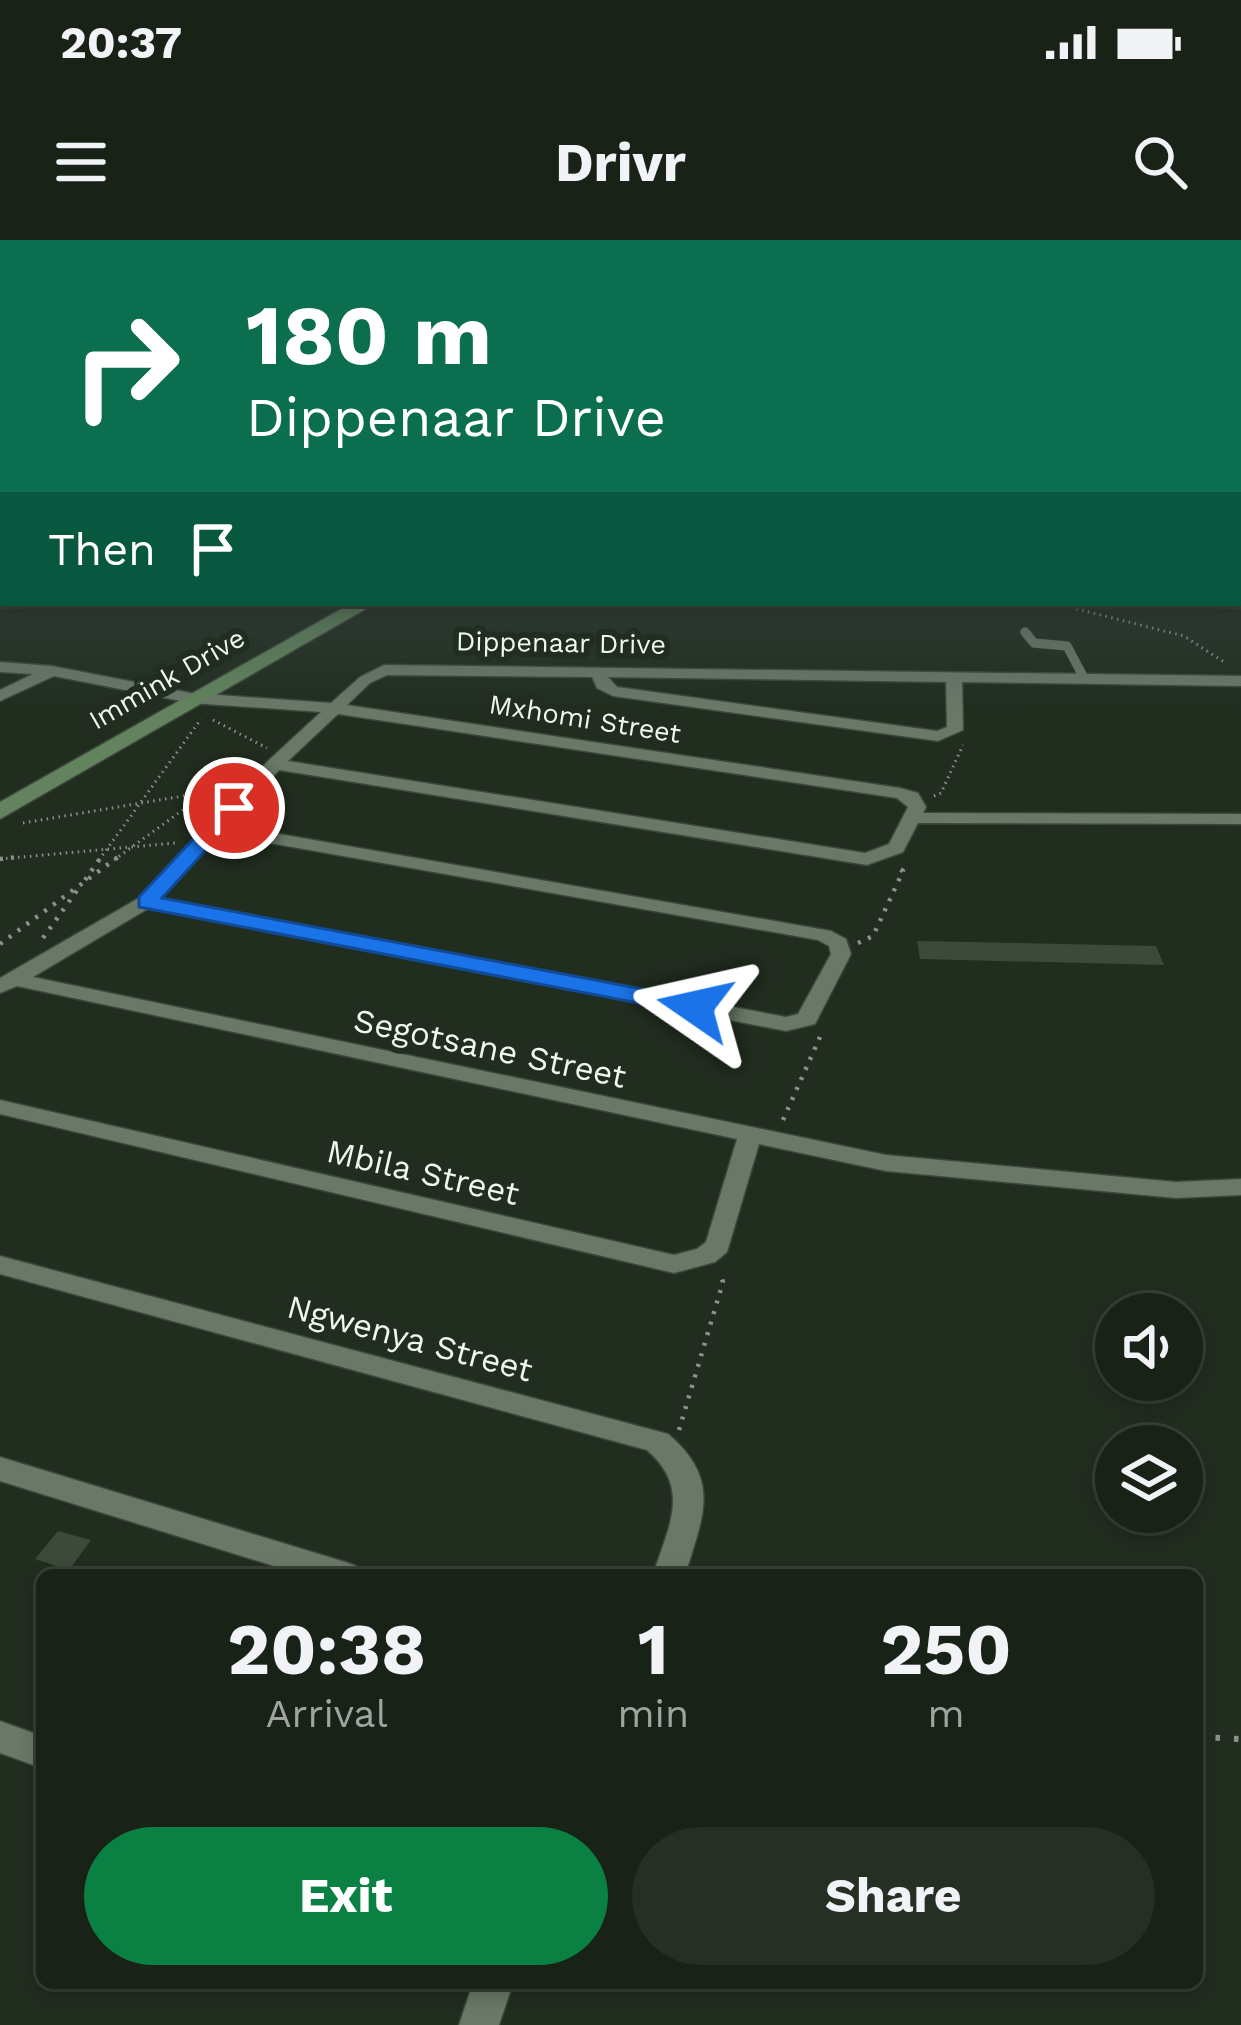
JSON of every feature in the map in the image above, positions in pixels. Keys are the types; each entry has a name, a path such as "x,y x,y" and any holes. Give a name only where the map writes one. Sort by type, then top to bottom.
{"main road":[{"name":"Immink Drive","path":"0,789 189,704 332,606"},
{"name":"Immink Drive","path":"0,812 361,606"}],"street":[{"name":"Mxhomi Street","path":"0,667 52,670 189,704 328,713 900,793 915,810 1241,819"},
{"name":"Dippenaar Drive","path":"7,983 146,902 253,787 275,756 368,677 387,669 1240,680"},
{"path":"0,696 52,670"},
{"path":"598,671 602,685 613,691 950,734 959,706 954,676"},
{"path":"275,756 889,853 915,810"},
{"path":"146,902 786,1024 806,1019 842,950 824,935 210,834"},
{"name":"Segotsane Street","path":"7,983 886,1163 1175,1190 1241,1187"},
{"name":"Mbila Street","path":"0,1107 665,1263 713,1252"},
{"path":"713,1252 762,1140"},
{"name":"Ngwenya Street","path":"0,1265 657,1442 673,1453"},
{"path":"671,1569 692,1493 690,1478 673,1453"},
{"path":"0,1469 325,1569"},
{"path":"0,1737 36,1750"},
{"path":"479,2025 491,1989"}],"lane":[{"path":"1025,632 1030,642 1067,646 1084,678"}],"path":[{"path":"1064,606 1204,644 1240,680"},
{"path":"39,943 140,803 189,704 275,756"},
{"path":"0,944 209,791 275,756 311,716 328,713"},
{"path":"915,810 941,794 964,741 950,734"},
{"path":"23,823 253,787"},
{"path":"0,859 134,847 210,834"},
{"path":"842,950 873,936 903,871 889,853"},
{"path":"762,1140 820,1037 806,1019"},
{"path":"673,1453 723,1282 713,1252"},
{"path":"1203,1737 1241,1739"}],"building":[{"path":"917,941 1156,946 1164,965 920,959"},
{"path":"58,1531 91,1540 70,1569 35,1559"}],"route":[{"path":"234,808 146,902 695,1007"}]}
